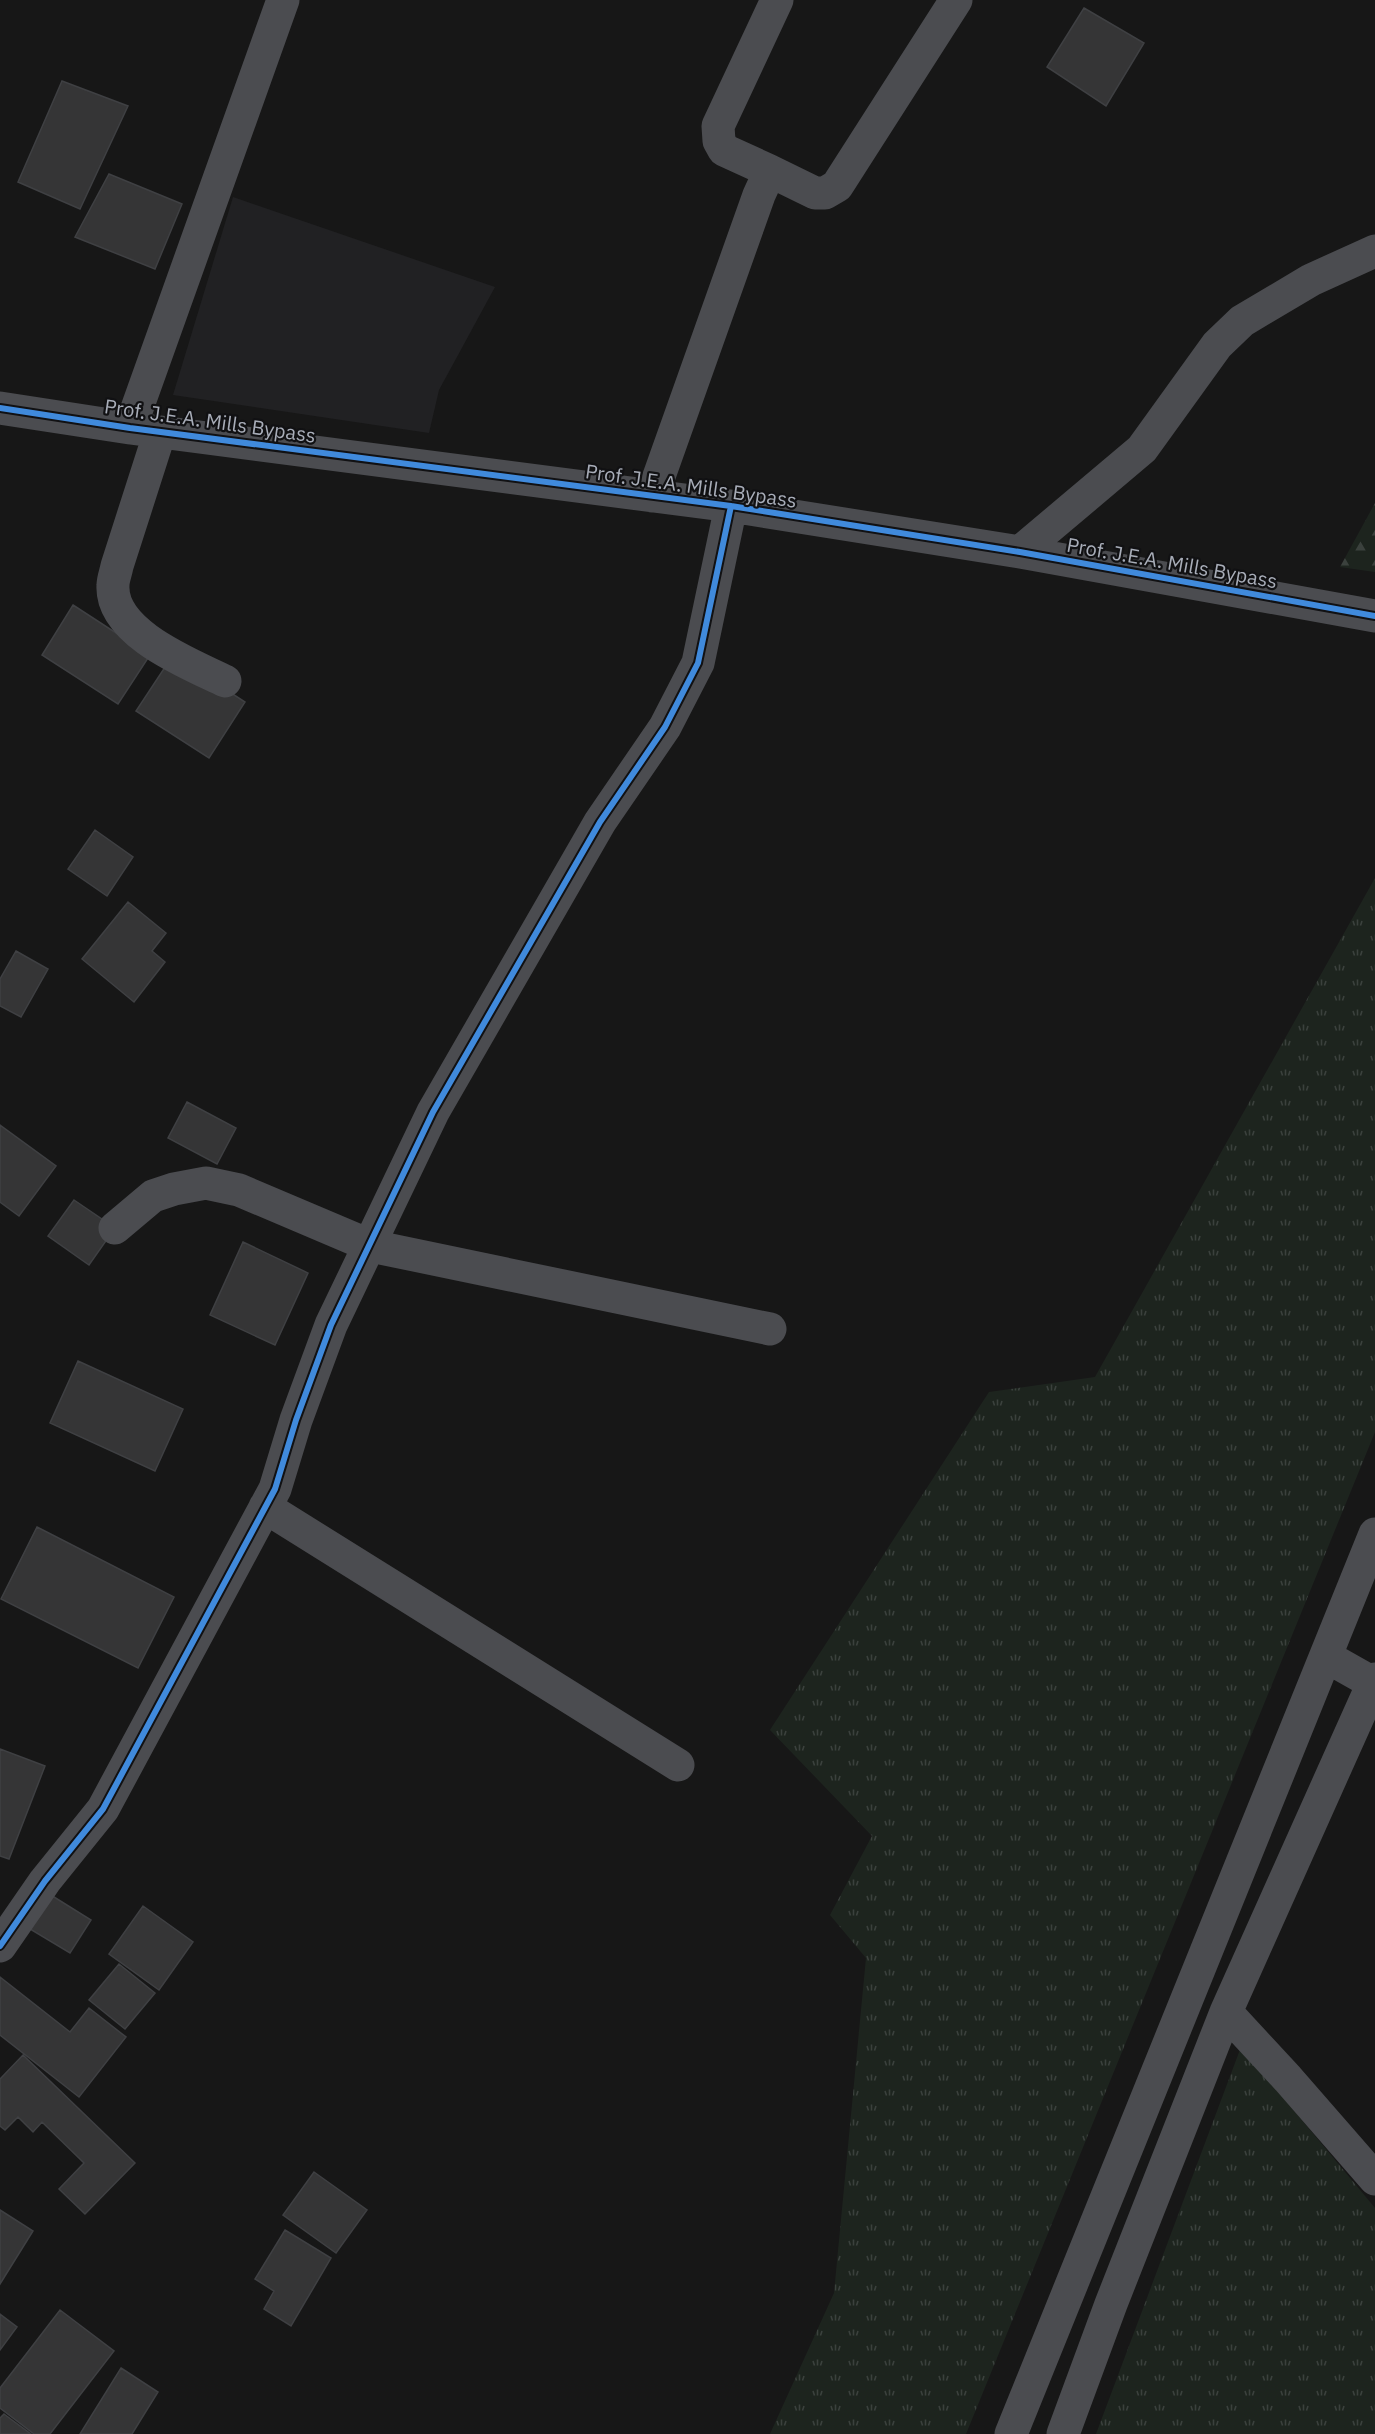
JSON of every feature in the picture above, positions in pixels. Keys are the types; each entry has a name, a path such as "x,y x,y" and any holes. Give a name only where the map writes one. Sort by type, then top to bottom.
{"street":[{"path":"225,681 151,642 133,628 119,613 114,599 113,585 145,430 283,0"},
{"path":"777,0 718,126 718,141 724,150 815,193 825,193 837,186 956,0"},
{"path":"652,496 759,195 770,171"},
{"path":"1020,552 1142,449 1217,345 1242,321 1311,280 1375,251"},
{"name":"Prof. J.E.A. Mills Bypass","path":"0,408 145,430 731,506 1020,552 1375,616"},
{"path":"0,1946 45,1881 104,1809 275,1489 296,1420 331,1326 433,1112 600,822 665,727 698,663 731,506"},
{"path":"115,1228 153,1196 206,1183 238,1190 371,1246 770,1329"},
{"path":"266,1507 678,1765"},
{"path":"1011,2434 1375,1534"},
{"path":"1063,2434 1111,2304 1226,2012 1374,1681 1327,1657"},
{"path":"1226,2012 1375,2179"}],"shaded area":[{"path":"233,197 495,287 439,390 429,433 173,395"}],"green space":[{"path":"1375,503 1375,572 1340,567"},
{"path":"1375,878 1375,1432 966,2434 770,2434 834,2293 866,1958 830,1915 872,1836 770,1730 989,1392 1095,1377"},
{"path":"1241,2047 1375,2208 1375,2434 1096,2434"}],"building":[{"path":"1084,8 1144,43 1106,106 1047,67"},
{"path":"62,81 128,106 80,209 18,182"},
{"path":"109,174 182,204 155,269 75,237"},
{"path":"73,605 150,655 118,704 42,655"},
{"path":"173,655 245,702 209,758 136,711"},
{"path":"95,830 133,857 107,896 68,869"},
{"path":"128,902 166,933 152,951 165,962 134,1002 82,959"},
{"path":"16,951 48,969 21,1017 0,1006 0,979"},
{"path":"187,1102 236,1128 217,1164 168,1138"},
{"path":"0,1125 56,1166 19,1216 0,1202"},
{"path":"74,1200 115,1228 89,1265 48,1236"},
{"path":"243,1242 308,1273 275,1345 210,1315"},
{"path":"78,1361 183,1409 155,1471 50,1423"},
{"path":"37,1527 174,1597 138,1668 1,1599"},
{"path":"0,1749 45,1766 9,1859 0,1856"},
{"path":"46,1892 91,1920 70,1953 25,1926"},
{"path":"143,1906 193,1942 159,1990 109,1954"},
{"path":"119,1964 155,1993 125,2029 89,2000"},
{"path":"0,1977 70,2032 89,2008 126,2037 79,2097 0,2035"},
{"path":"23,2055 135,2163 85,2214 59,2189 84,2163 42,2122 33,2132 18,2117 5,2130 0,2126 0,2079"},
{"path":"314,2172 367,2210 336,2253 283,2215"},
{"path":"0,2210 33,2231 0,2284"},
{"path":"285,2230 331,2258 291,2326 264,2309 274,2291 255,2279"},
{"path":"60,2310 114,2351 50,2434 34,2434 0,2408 0,2388"},
{"path":"0,2314 17,2327 0,2350"},
{"path":"121,2368 158,2392 132,2434 80,2434"},
{"path":"4,2414 31,2434 0,2434 0,2418"}],"cycle path":[{"path":"0,408 130,428 731,506 1020,552 1375,616"},
{"path":"0,1946 45,1881 103,1809 275,1489 296,1420 331,1325 433,1112 600,822 665,727 698,663 731,506"}]}
